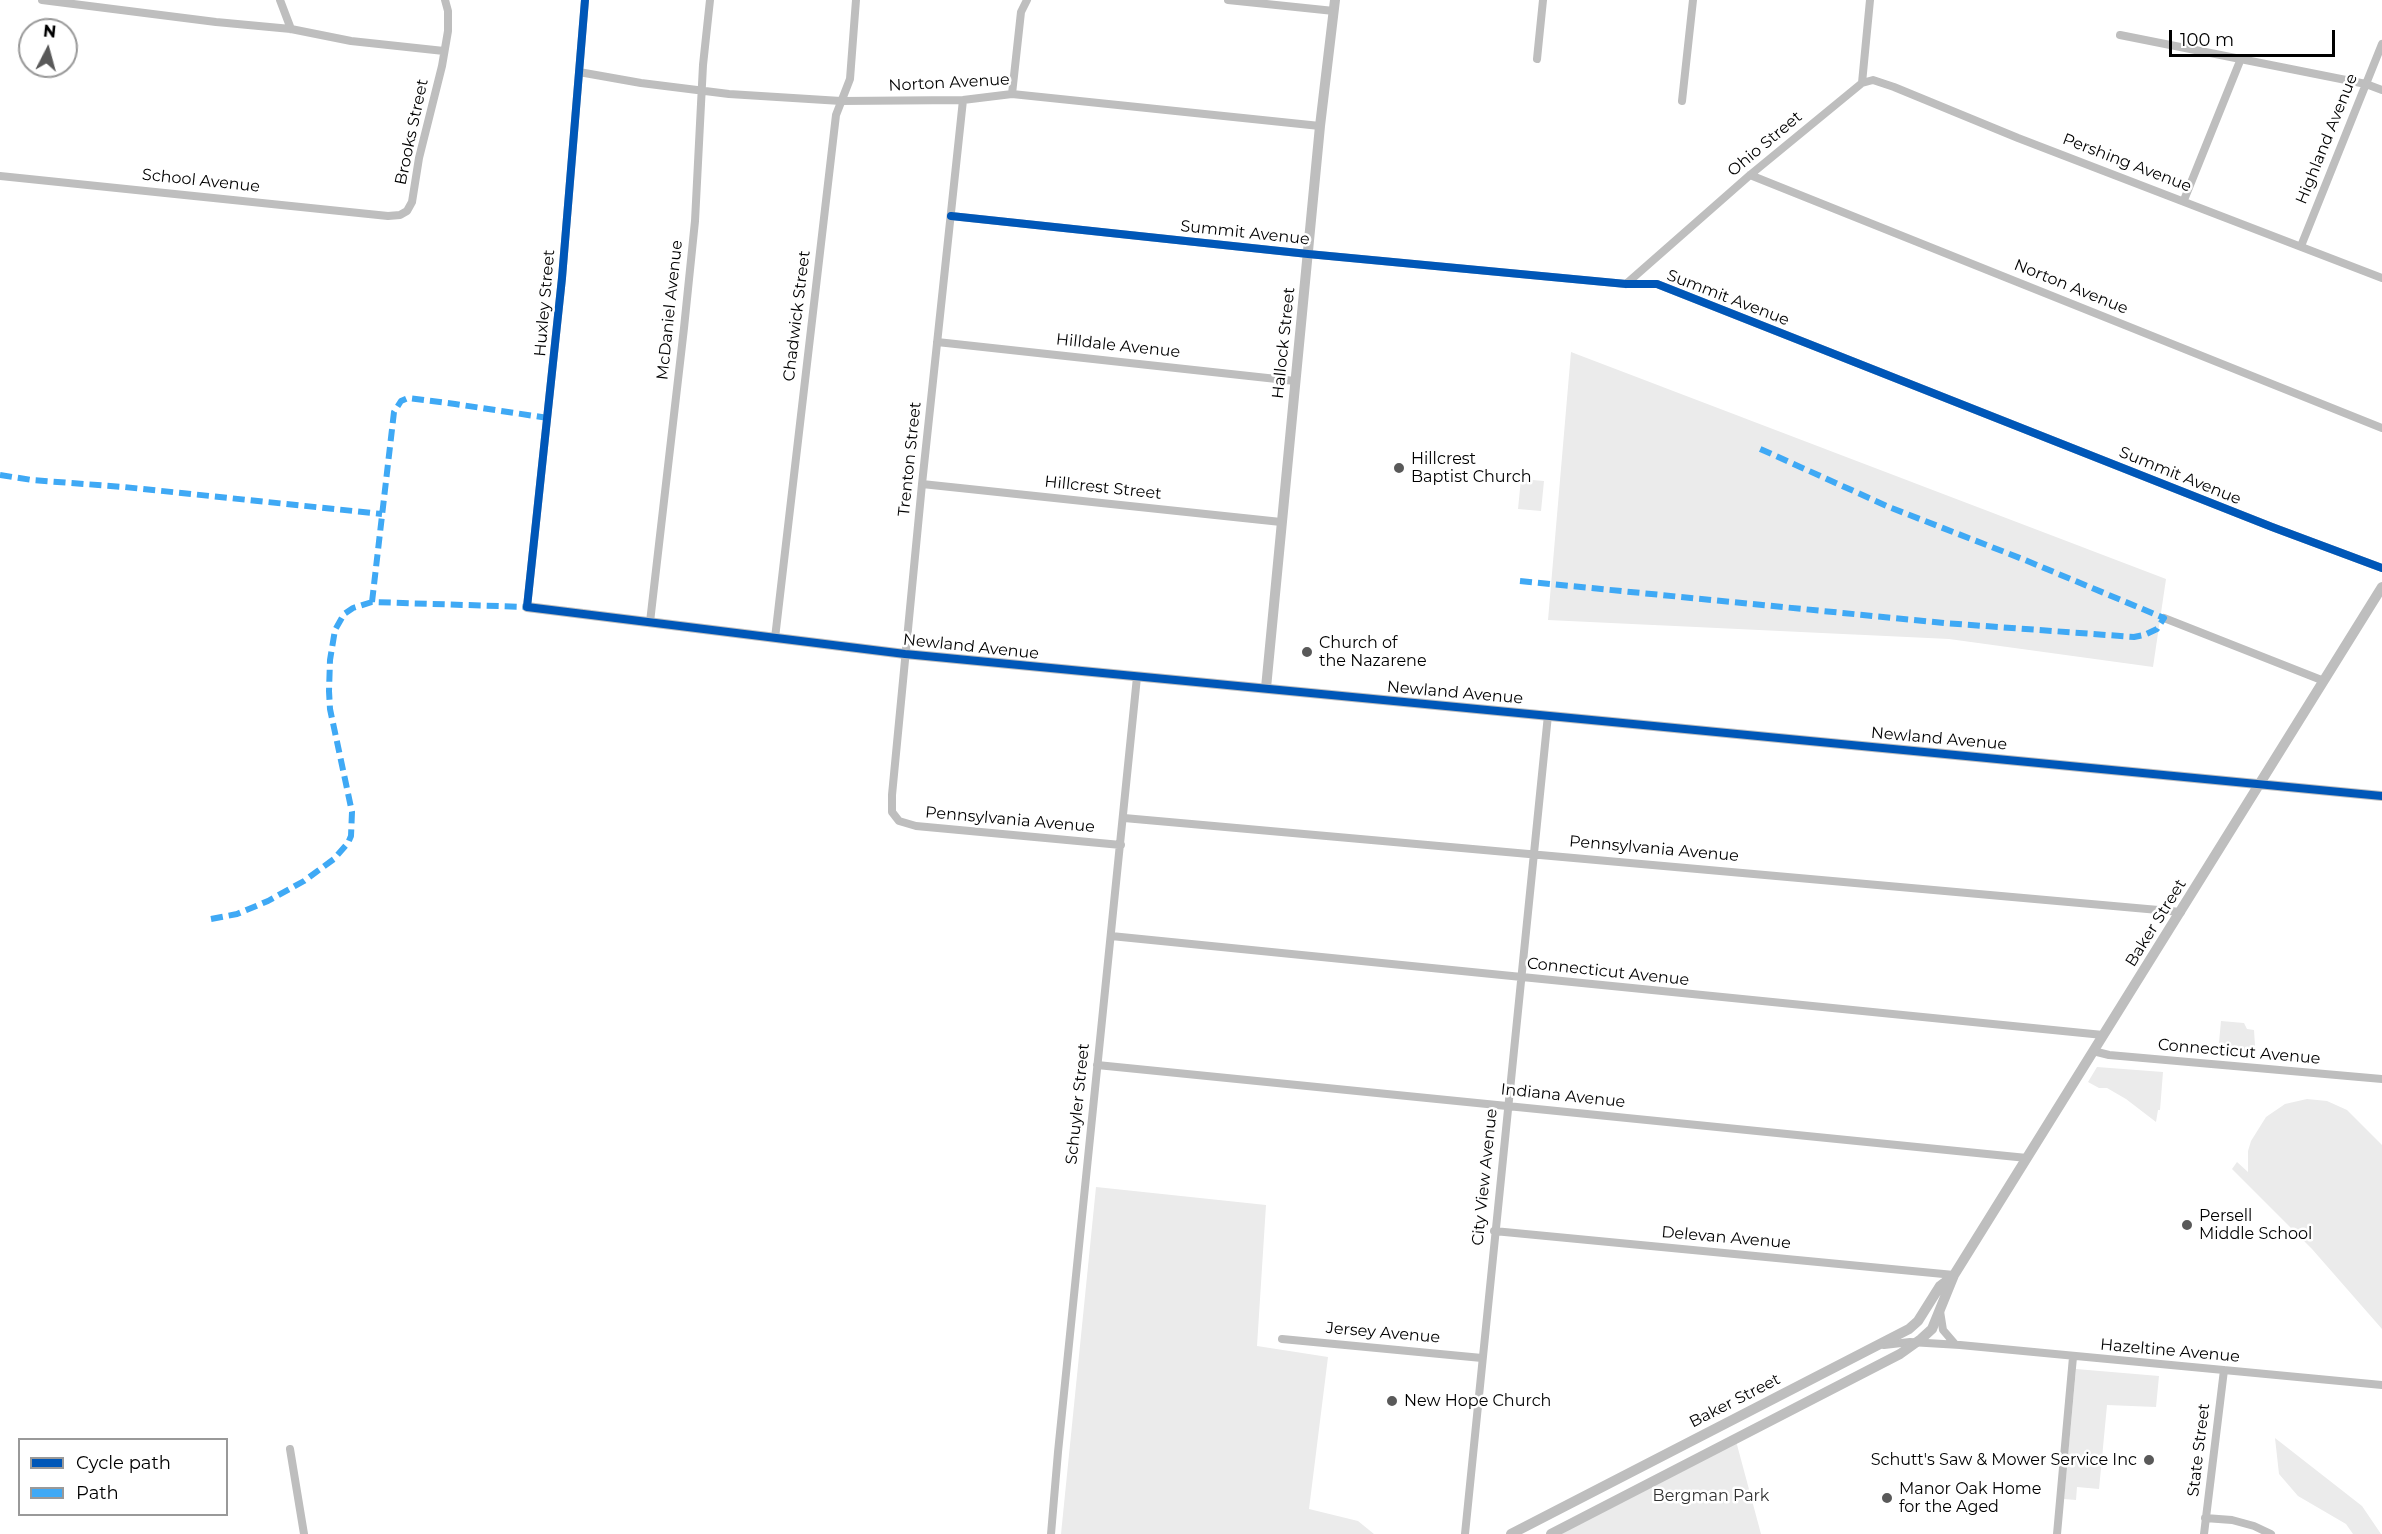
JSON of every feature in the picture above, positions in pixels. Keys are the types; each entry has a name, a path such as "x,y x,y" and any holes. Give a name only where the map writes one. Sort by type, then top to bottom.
{"street":[{"path":"42,0 204,21 291,29 351,41 444,51"},
{"path":"280,0 291,29"},
{"name":"Brooks Street","path":"400,215 407,211 412,202 419,158 444,51 448,11 445,0"},
{"name":"Huxley Street","path":"527,607 561,290 585,0"},
{"name":"McDaniel Avenue","path":"650,622 686,318 695,220 701,90 710,0"},
{"name":"Chadwick Street","path":"775,638 836,115 850,79 856,0"},
{"path":"1012,94 1020,20 1023,6 1028,0"},
{"path":"1228,0 1334,5"},
{"path":"1537,59 1543,0"},
{"path":"1682,100 1693,0"},
{"path":"1862,83 1870,0"},
{"name":"Hallock Street","path":"1266,688 1320,126 1334,5"},
{"path":"2120,35 2240,61 2366,84 2382,90"},
{"name":"Highland Avenue","path":"2301,246 2382,44"},
{"path":"2184,200 2240,61"},
{"name":"Norton Avenue","path":"579,72 701,90 841,101 963,100 1012,94 1320,126"},
{"name":"Pershing Avenue","path":"1862,83 1873,80 1894,87 2018,138 2382,278"},
{"name":"Ohio Street","path":"1626,284 1750,175 1862,83"},
{"name":"Trenton Street","path":"898,819 892,812 892,795 922,483 963,100"},
{"name":"Norton Avenue","path":"1750,175 2382,428"},
{"name":"School Avenue","path":"0,176 388,216 400,215"},
{"name":"Summit Avenue","path":"951,216 1308,254 1626,284 1657,284 2272,527 2382,568"},
{"name":"Hilldale Avenue","path":"937,342 1295,381"},
{"name":"Hillcrest Street","path":"922,483 1281,522"},
{"name":"Baker Street","path":"1551,1534 1884,1362 1916,1343 1932,1329 1954,1275 2382,587"},
{"name":"Newland Avenue","path":"527,607 905,654 2382,796"},
{"path":"2164,618 2324,681"},
{"name":"Schuyler Street","path":"1051,1534 1137,677"},
{"name":"City View Avenue","path":"1465,1534 1548,715"},
{"name":"Pennsylvania Avenue","path":"1124,818 2181,912"},
{"name":"Pennsylvania Avenue","path":"898,819 916,826 966,832 1121,845"},
{"name":"Connecticut Avenue","path":"1111,936 2103,1035"},
{"name":"Connecticut Avenue","path":"2093,1051 2109,1055 2382,1079"},
{"name":"Indiana Avenue","path":"1097,1065 2027,1158"},
{"name":"Delevan Avenue","path":"1494,1232 1954,1275"},
{"name":"Baker Street","path":"1511,1534 1909,1329 1918,1321 1940,1287 1954,1275"},
{"path":"1940,1307 1943,1330 1955,1345"},
{"name":"Jersey Avenue","path":"1282,1339 1482,1358"},
{"name":"Hazeltine Avenue","path":"1871,1348 1893,1343 1955,1345 2382,1385"},
{"path":"2056,1534 2073,1356"},
{"name":"State Street","path":"2204,1534 2224,1371"},
{"path":"290,1449 304,1534"},
{"path":"2205,1518 2232,1520 2271,1534"}],"green space":[{"path":"1571,352 2166,579 2153,667 1949,639 1548,620"},
{"path":"1521,479 1544,481 1541,511 1518,509"},
{"path":"2221,1021 2244,1023 2247,1029 2254,1030 2255,1046 2250,1046 2249,1055 2218,1053"},
{"path":"2097,1067 2163,1072 2160,1110 2158,1110 2156,1122 2126,1099 2107,1088 2099,1088 2088,1082"},
{"path":"2307,1099 2327,1101 2347,1110 2382,1145 2382,1329 2312,1249 2232,1169 2237,1162 2248,1172 2248,1151 2251,1141 2266,1117 2285,1104"},
{"path":"1096,1187 1266,1205 1257,1346 1328,1357 1309,1509 1358,1521 1374,1534 1061,1534"},
{"path":"2076,1369 2159,1376 2156,1407 2107,1405 2099,1489 2077,1487 2076,1500 2064,1499"},
{"path":"2275,1438 2362,1506 2381,1534 2353,1534 2346,1524 2298,1496 2279,1474"},
{"name":"Bergman Park","path":"1736,1441 1761,1534 1557,1534"}],"marked path":[{"path":"372,602 394,412 401,401 408,398 548,418"},
{"path":"1520,581 1944,623 2134,637 2157,629 2164,618 1889,507 1756,447"},
{"path":"0,475 382,514"},
{"path":"211,919 237,914 268,901 304,881 334,859 348,843 351,836 352,812 330,709 329,691 330,660 335,630 344,614 353,608 372,602 527,607"}],"cycle path":[{"path":"585,0 562,278 527,607 905,654 2382,796"},
{"path":"951,216 1308,254 1626,284 1657,284 2272,527 2382,568"}],"place":[{"name":"Hillcrest Baptist Church","path":"1399,468"},
{"name":"Church of the Nazarene","path":"1307,652"},
{"name":"Persell Middle School","path":"2187,1225"},
{"name":"New Hope Church","path":"1392,1401"},
{"name":"Schutt's Saw & Mower Service Inc","path":"2149,1460"},
{"name":"Manor Oak Home for the Aged","path":"1887,1498"}]}
